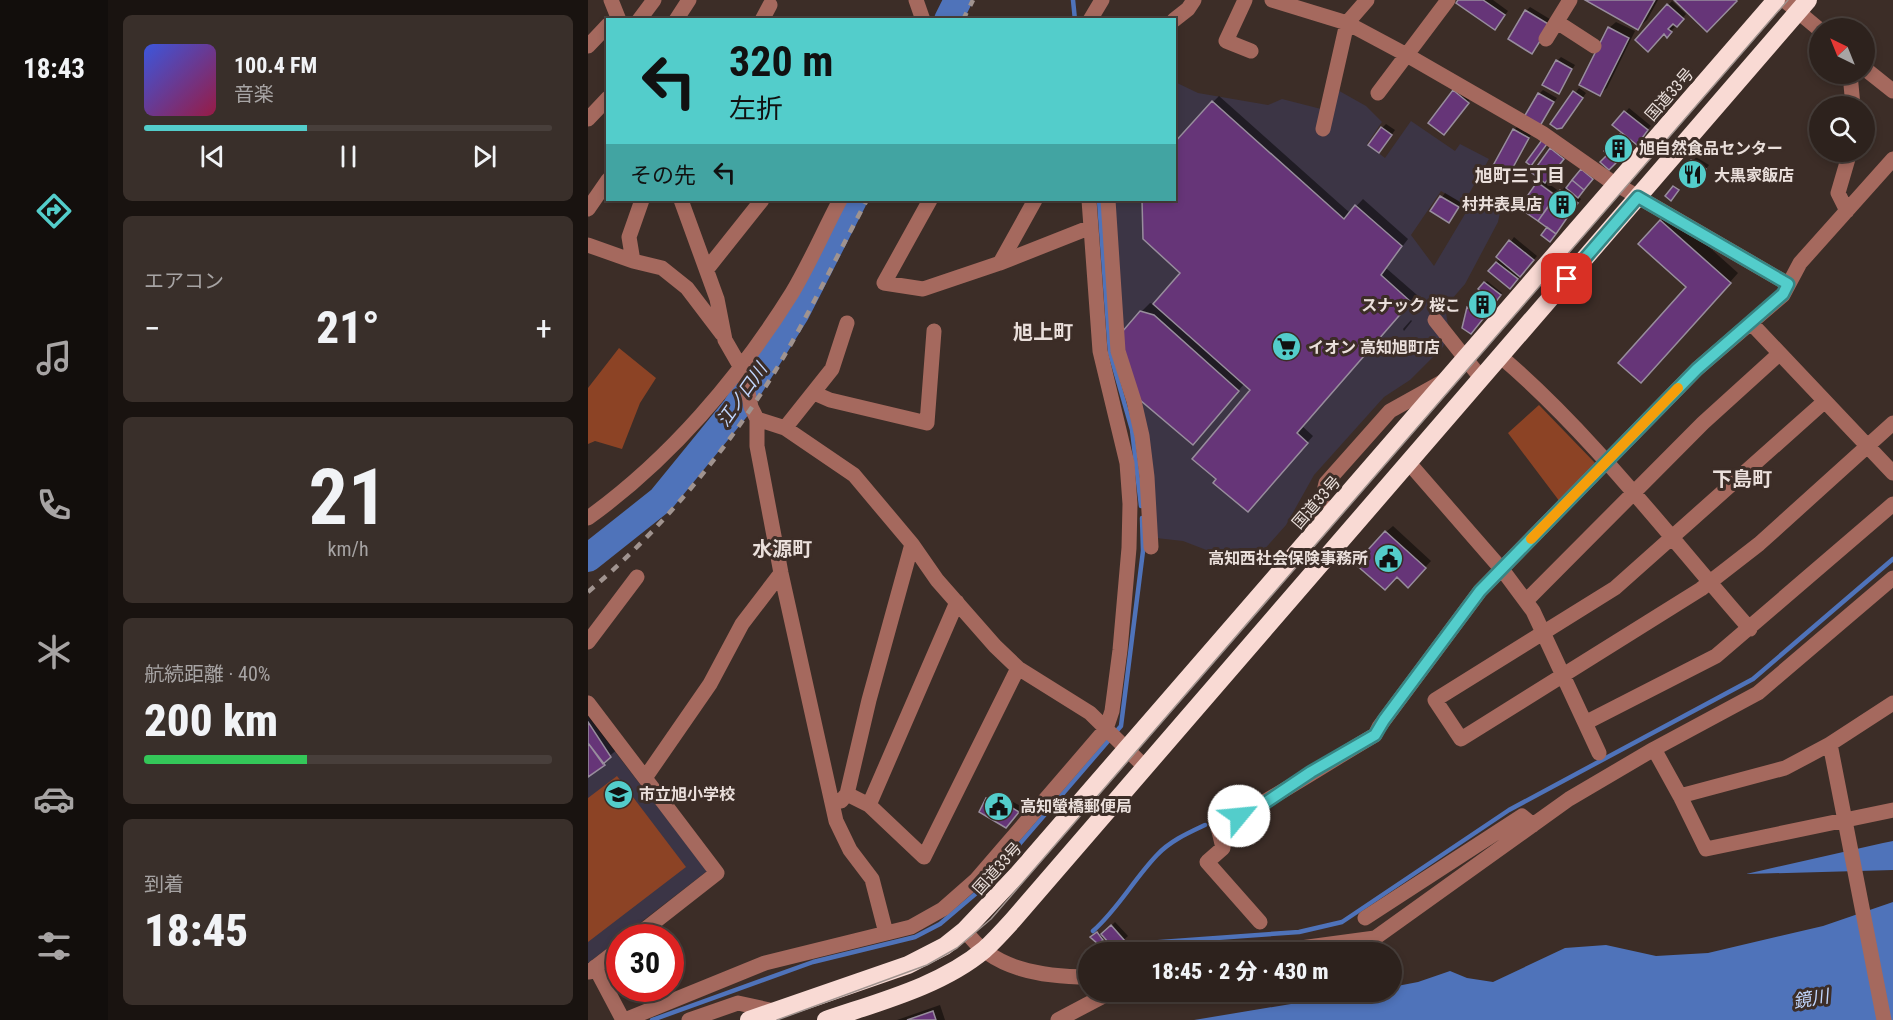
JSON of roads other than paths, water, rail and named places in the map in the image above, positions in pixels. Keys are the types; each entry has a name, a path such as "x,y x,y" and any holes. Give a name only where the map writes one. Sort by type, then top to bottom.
{"highway":[{"name":"国道33号","path":"749,1020 908,965 945,946 965,930 1018,874 1114,737 1315,533 1776,0"},
{"path":"826,1020 908,991 955,969 983,951 1013,920 1638,197 1797,4"}],"street":[{"path":"612,0 614,18"},
{"path":"640,18 654,0"},
{"path":"677,18 689,0"},
{"path":"916,0 922,18"},
{"path":"1091,18 1101,0"},
{"path":"1176,22 1194,0"},
{"path":"1245,0 1226,41 1251,51"},
{"path":"1272,0 1347,22 1542,133 1616,184 1788,284"},
{"path":"1323,129 1347,22 1367,0"},
{"path":"1378,93 1405,54 1448,0"},
{"path":"1546,39 1570,0"},
{"path":"1797,4 1809,18"},
{"path":"763,18 770,5"},
{"path":"1557,22 1594,45"},
{"path":"588,46 606,28"},
{"path":"1875,77 1893,91"},
{"path":"588,119 606,100"},
{"path":"1260,922 1207,862 1223,848 1218,827 1256,809 1311,772 1375,735 1378,727 1467,608 1501,569 1697,369 1783,294 1800,263 1893,159"},
{"path":"1847,162 1838,193 1847,211"},
{"path":"588,209 606,183"},
{"path":"628,259 629,237 642,201"},
{"path":"681,201 707,269 726,340"},
{"path":"707,269 761,201"},
{"path":"588,518 628,489 743,370 792,292 839,201"},
{"path":"929,201 884,283 922,289 1000,263 1091,227"},
{"path":"1000,263 1034,201"},
{"path":"606,959 592,970 624,1020 765,963 911,927 943,909 965,890 1114,737 1114,701 1141,548 1147,477 1128,418 1100,351 1089,201"},
{"path":"1108,201 1118,351 1128,418 1127,463 1141,548"},
{"path":"588,232 628,259"},
{"path":"588,245 662,268 687,288 726,340 743,370 756,419 757,446 781,573 836,821 850,850 872,879 886,933"},
{"path":"1435,320 1480,378"},
{"path":"785,428 832,369 847,323"},
{"path":"1751,323 1893,473"},
{"path":"814,393 830,400 927,423 934,331"},
{"path":"1527,601 1703,423 1779,354"},
{"path":"1500,356 1534,385 1633,494 1750,629"},
{"path":"1825,401 1615,588 1436,700 1461,739 1709,582 1759,544 1893,423"},
{"path":"756,419 785,428 854,475 912,544 937,580 995,646 1018,668 1090,713 1145,767"},
{"path":"1409,464 1527,601 1599,753"},
{"path":"1585,723 1716,656 1893,504"},
{"path":"834,811 847,794 869,700 912,544"},
{"path":"645,778 710,684 742,624 781,573"},
{"path":"588,642 637,577"},
{"path":"1345,942 1375,938 1569,800 1654,749 1758,693 1893,578"},
{"path":"869,805 957,602"},
{"path":"847,794 869,805 924,857 1018,668"},
{"path":"588,703 717,873 651,924"},
{"path":"1680,796 1785,768 1830,744 1893,703"},
{"path":"1830,744 1884,1020"},
{"path":"1654,749 1706,849 1889,809"},
{"path":"1365,918 1522,816 1533,825"},
{"path":"965,930 983,951 1005,964 1031,972 1078,977"},
{"path":"1058,1020 1093,1002"},
{"path":"689,1020 738,1003 774,1011"}],"water":[{"path":"1893,841 1893,870 1746,874 1883,843"},
{"name":"鏡川","path":"1893,902 1893,1020 1194,1020 1303,1002 1402,1002 1402,985 1450,971 1467,978 1493,982 1565,948 1606,945 1656,956 1708,953 1823,926"}],"waterway":[{"name":"江ノ口川","path":"949,18 958,0"},
{"path":"1073,0 1075,18"},
{"name":"江ノ口川","path":"588,558 661,500 736,408 796,312 852,201"},
{"path":"1099,201 1110,353 1132,430 1141,506"},
{"path":"652,1020 813,962 915,937 940,924 980,890 1121,726 1143,551 1142,518"},
{"path":"1161,942 1299,932 1342,922 1509,810 1753,679 1893,559"},
{"path":"1093,931 1162,850 1205,825"}],"tram line":[{"path":"777,1020 927,965 957,948 991,919 1788,0"}],"railway":[{"path":"964,18 973,0"},
{"path":"588,592 666,517 734,433 786,352 866,201"}],"place":[{"name":"旭自然食品センター","path":"1618,148"},
{"name":"大黒家飯店","path":"1693,175"},
{"name":"村井表具店","path":"1563,204"},
{"name":"スナック 桜こ","path":"1482,305"},
{"name":"イオン 高知旭町店","path":"1287,347"},
{"name":"高知西社会保険事務所","path":"1389,558"},
{"name":"市立旭小学校","path":"618,794"},
{"name":"高知螢橋郵便局","path":"999,806"}],"district":[{"name":"旭町三丁目","path":"1520,176"},
{"name":"旭上町","path":"1043,332"},
{"name":"下島町","path":"1742,479"},
{"name":"水源町","path":"782,549"}]}
